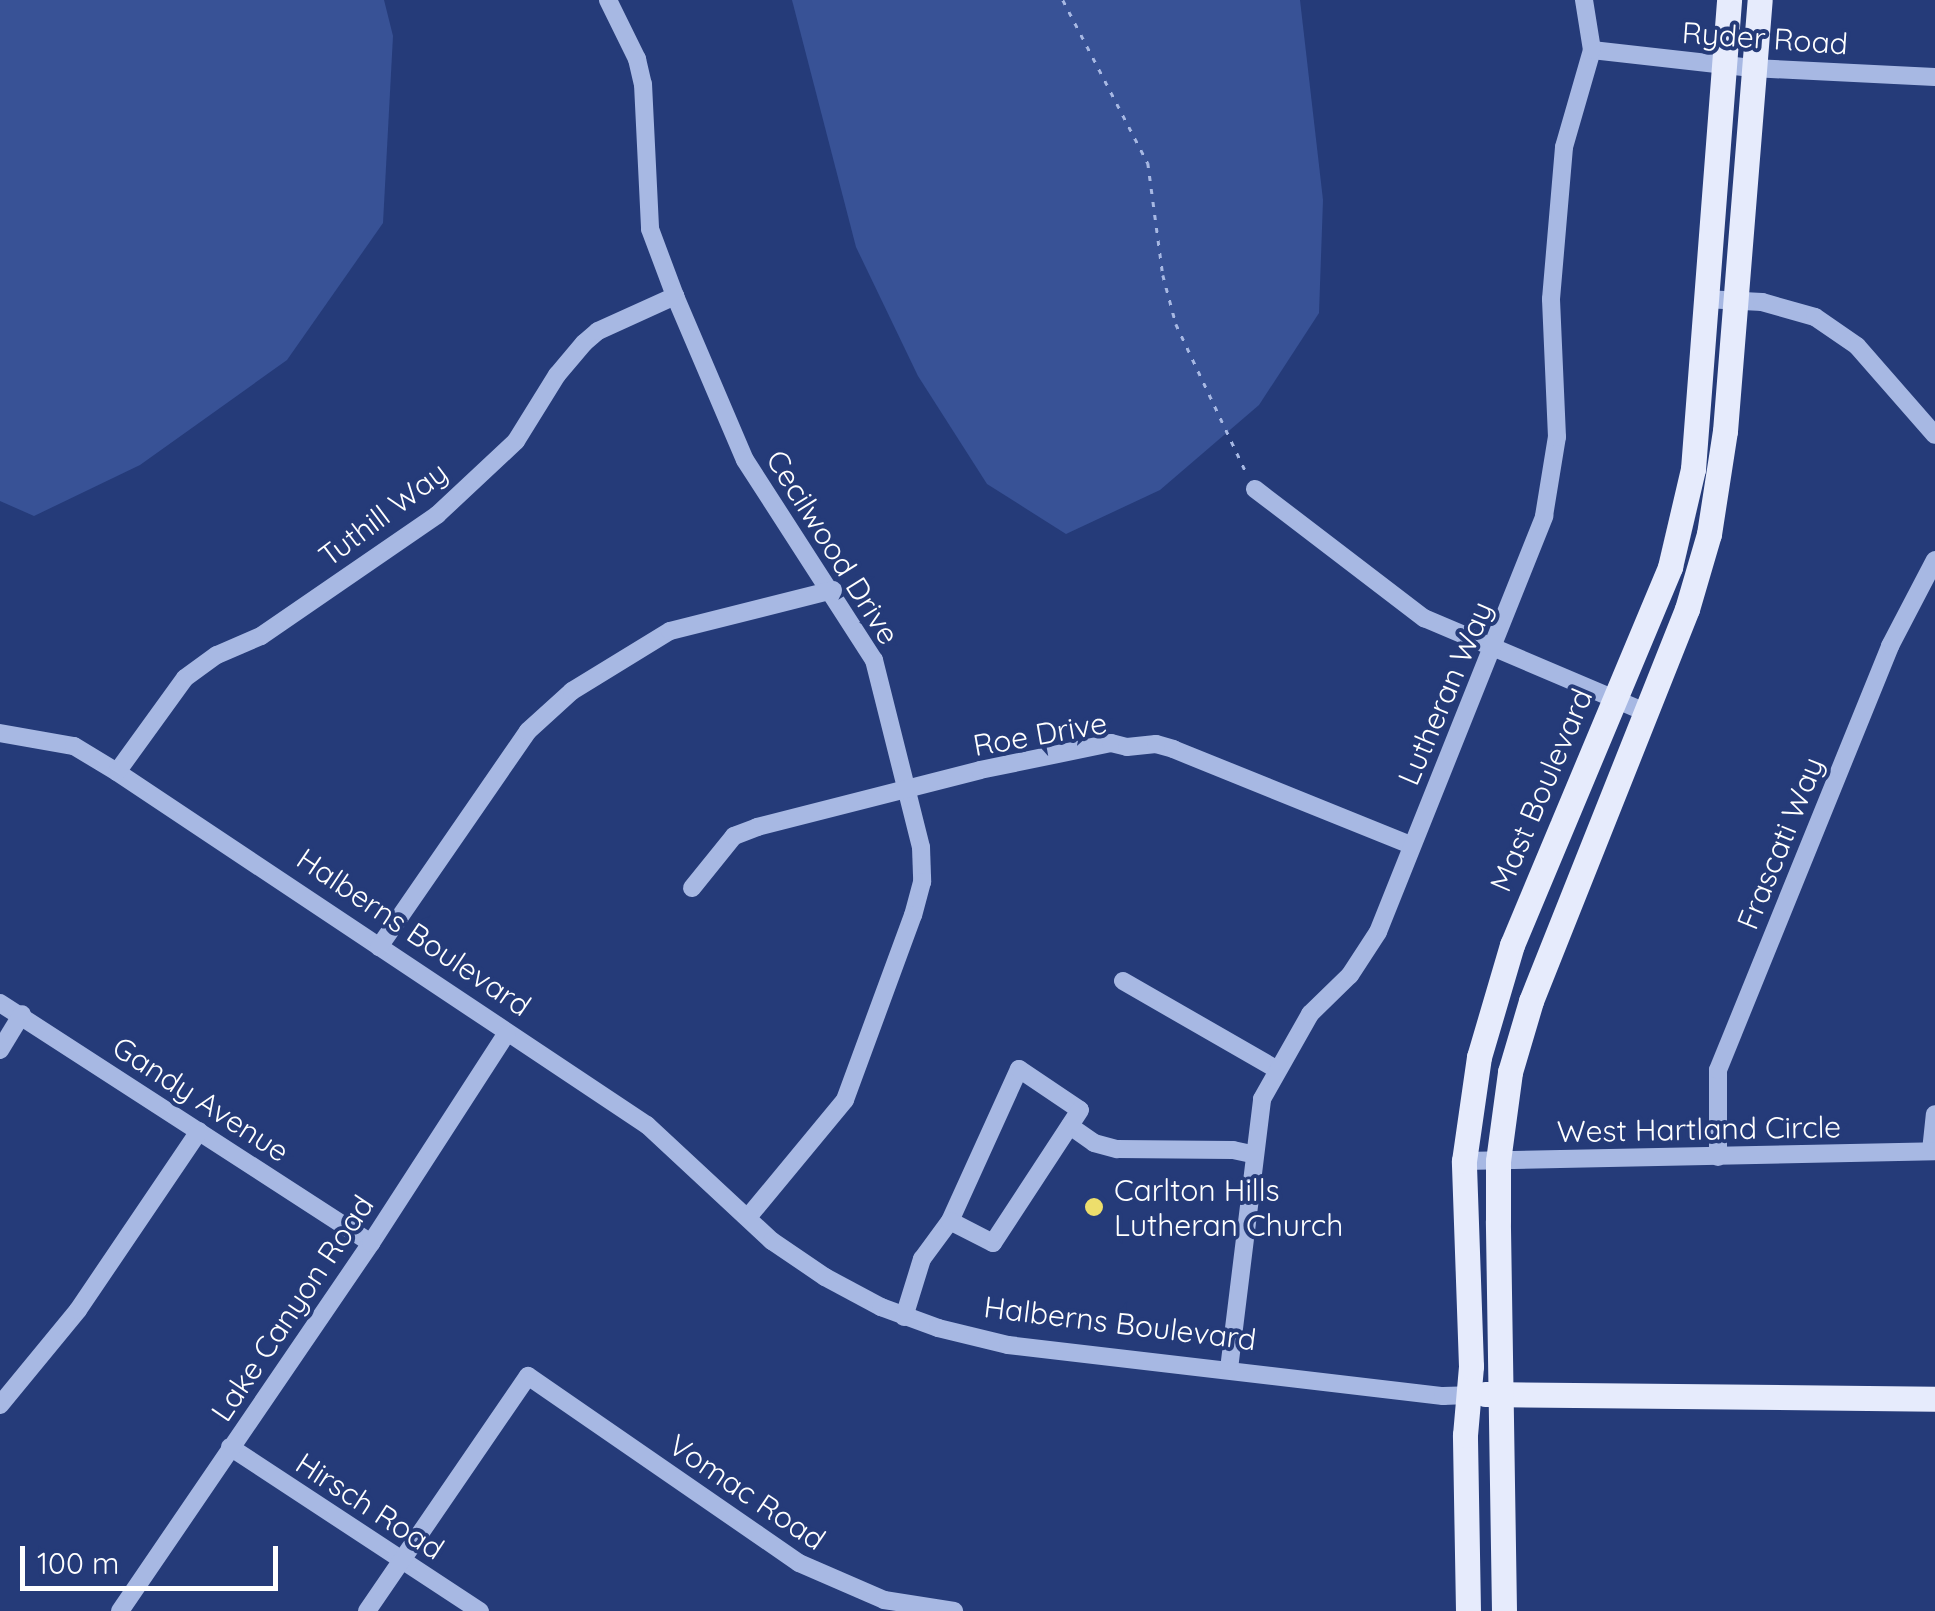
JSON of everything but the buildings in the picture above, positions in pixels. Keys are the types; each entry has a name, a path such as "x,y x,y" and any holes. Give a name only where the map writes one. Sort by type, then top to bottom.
{"main road":[{"name":"Mast Boulevard","path":"1468,1611 1470,1298 1464,1161 1479,1057 1492,1002 1670,567 1693,469 1730,0"},
{"path":"1504,1611 1498,1160 1510,1072 1532,1001 1648,713 1710,534 1725,432 1760,0"},
{"name":"Halberns Boulevard","path":"1468,1395 1935,1400"}],"street":[{"name":"Cecilwood Drive","path":"608,0 637,59 644,84 650,229 745,460 833,590 874,660 921,848 922,882 855,1078 838,1113 750,1216"},
{"name":"Lutheran Way","path":"1229,1369 1252,1154 1262,1100 1310,1014 1350,975 1378,932 1539,534 1551,484 1556,437 1551,299 1563,153 1592,50 1584,0"},
{"name":"Ryder Road","path":"1592,50 1752,68 1935,77"},
{"name":"Tuthill Way","path":"118,772 185,678 217,655 261,636 437,515 516,441 557,374 584,343 598,331 675,296"},
{"path":"1704,298 1762,302 1815,317 1857,346 1935,435"},
{"path":"1255,489 1424,618 1648,713"},
{"name":"Frascati Way","path":"1718,1157 1718,1070 1890,646 1935,560"},
{"path":"379,948 528,731 572,691 670,631 833,590"},
{"name":"Halberns Boulevard","path":"0,733 74,746 118,772 506,1034 647,1124 772,1240 811,1268 904,1316 1008,1345 1443,1396 1468,1395"},
{"name":"Roe Drive","path":"692,888 734,836 980,770 1111,743 1127,747 1156,744 1411,845"},
{"path":"1123,981 1276,1069"},
{"name":"Gandy Avenue","path":"0,1003 371,1243"},
{"path":"0,1050 22,1014"},
{"name":"Lake Canyon Road","path":"120,1611 371,1243 506,1034"},
{"path":"904,1316 922,1259 950,1220 1019,1070 1080,1110 993,1243 950,1220"},
{"path":"1933,1151 1935,1114"},
{"path":"1070,1126 1094,1143 1117,1150 1232,1150 1252,1154"},
{"path":"0,1406 78,1310 199,1131"},
{"name":"West Hartland Circle","path":"1464,1161 1933,1151"},
{"name":"Vomac Road","path":"403,1558 528,1376 779,1551 882,1606 954,1611"},
{"name":"Hirsch Road","path":"230,1448 480,1611"},
{"path":"368,1611 403,1558"}],"path":[{"path":"1063,0 1116,94 1148,163 1162,275 1176,324 1198,379 1255,489"}],"shaded area":[{"path":"0,0 384,0 393,36 383,223 287,360 140,465 34,516 0,501"},
{"path":"792,0 1300,0 1323,200 1319,313 1259,405 1160,490 1066,534 987,484 918,376 856,247"}],"place":[{"name":"Carlton Hills Lutheran Church","path":"1094,1207"}]}
